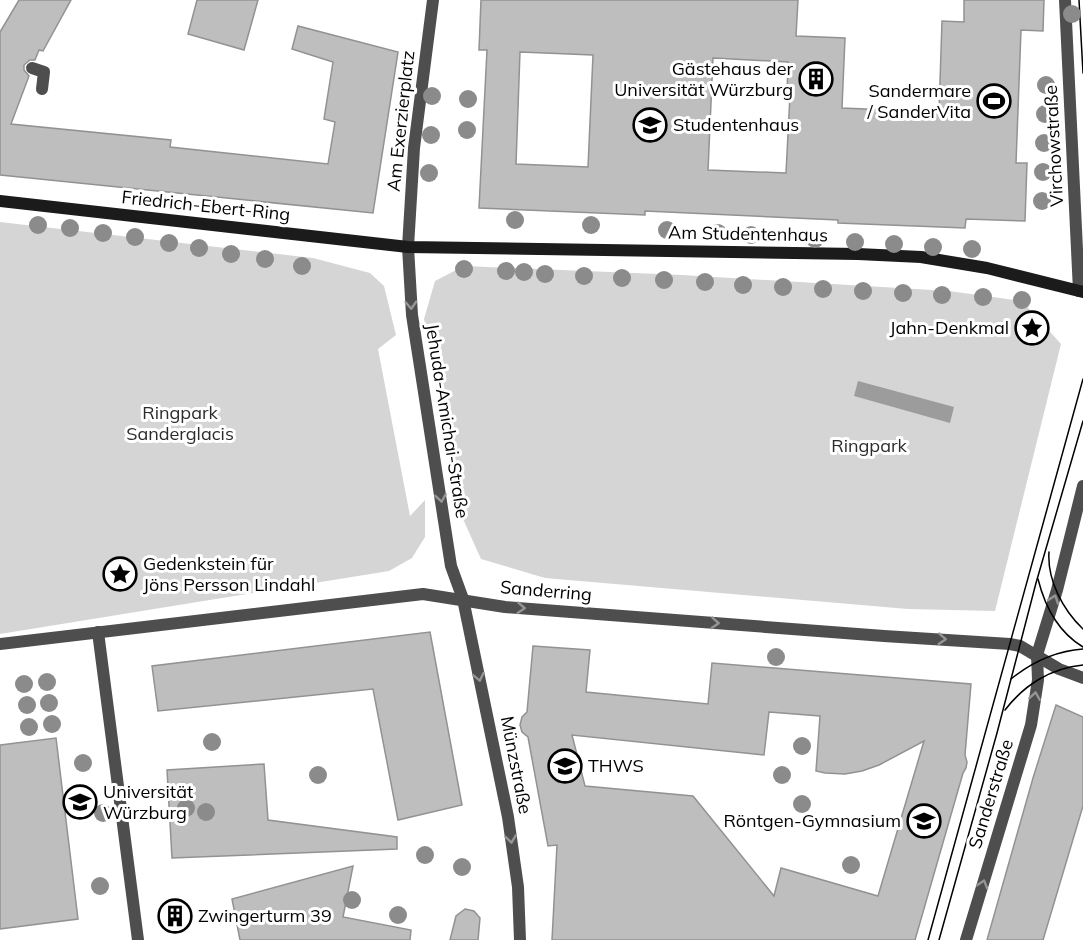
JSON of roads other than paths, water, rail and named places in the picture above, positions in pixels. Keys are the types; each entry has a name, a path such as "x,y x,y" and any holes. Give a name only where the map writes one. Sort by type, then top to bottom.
{"main road":[{"name":"Friedrich-Ebert-Ring","path":"0,201 408,247"},
{"name":"Am Studentenhaus","path":"408,247 921,257 987,268 1081,292"}],"street":[{"name":"Am Exerzierplatz","path":"408,247 414,148 434,0"},
{"name":"Virchowstraße","path":"1065,0 1081,292"},
{"path":"32,68 44,72 42,89"},
{"name":"Jehuda-Amichai-Straße","path":"408,247 412,315 451,566 463,599"},
{"name":"Sanderstraße","path":"966,940 1031,725 1038,680 1037,656 1057,591 1083,486"},
{"name":"Sanderring","path":"0,644 423,594 505,607 1010,644 1020,646 1059,669 1083,678"},
{"name":"Münzstraße","path":"463,599 508,817 518,887 520,940"},
{"path":"98,632 138,940"}],"tram line":[{"path":"1079,0 1083,73"},
{"path":"928,940 1083,379"},
{"path":"939,940 1036,583 1083,421"},
{"path":"1049,552 1051,573 1058,594 1069,613 1083,629"},
{"path":"1038,579 1044,599 1054,618 1066,634 1083,647"},
{"path":"1011,679 1027,667 1045,658 1083,649"},
{"path":"1005,710 1012,701 1039,679 1060,670 1083,665"}],"place":[{"name":"Gästehaus der Universität Würzburg","path":"816,79"},
{"name":"Sandermare / SanderVita","path":"994,101"},
{"name":"Studentenhaus","path":"650,125"},
{"name":"Jahn-Denkmal","path":"1032,328"},
{"name":"Gedenkstein für Jöns Persson Lindahl","path":"120,574"},
{"name":"THWS","path":"565,766"},
{"name":"Universität Würzburg","path":"80,802"},
{"name":"Röntgen-Gymnasium","path":"924,821"},
{"name":"Zwingerturm 39","path":"175,916"}],"park label":[{"name":"Ringpark Sanderglacis","path":"180,423"},
{"name":"Ringpark","path":"869,446"}]}
